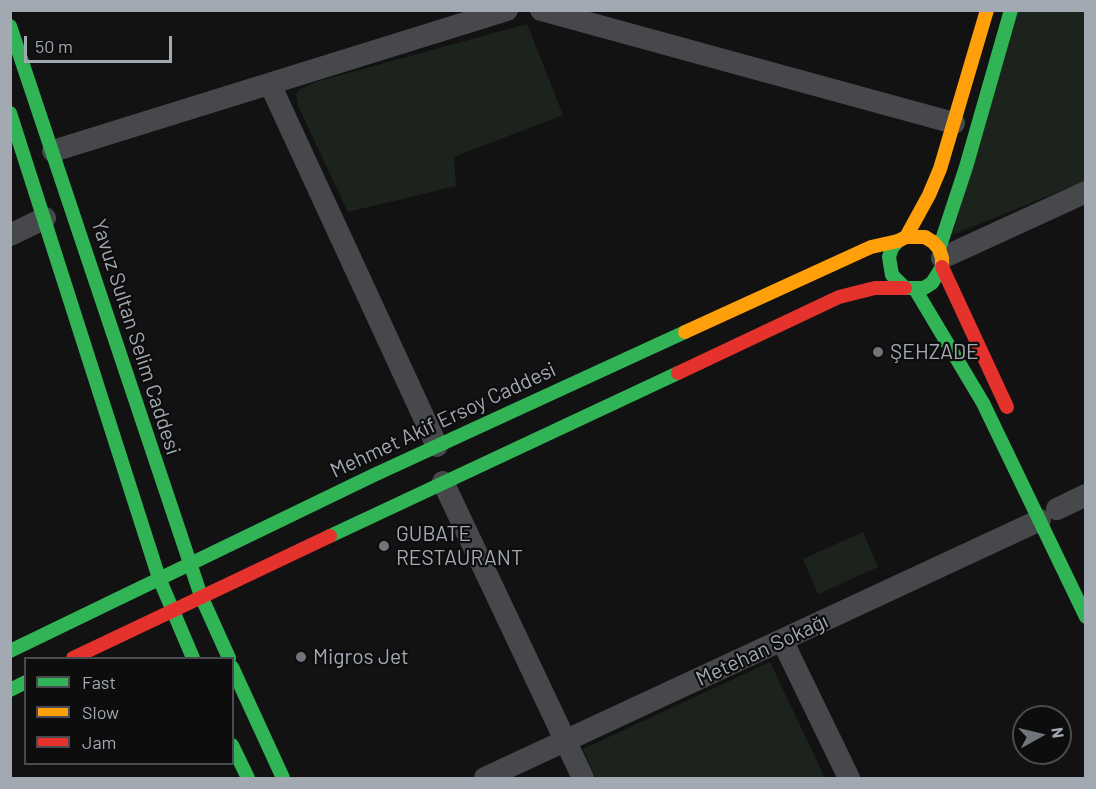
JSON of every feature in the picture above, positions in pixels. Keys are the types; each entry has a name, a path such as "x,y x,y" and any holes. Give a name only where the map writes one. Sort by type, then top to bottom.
{"street":[{"path":"53,151 507,10"},
{"path":"541,10 954,123"},
{"path":"987,10 940,169 929,195 902,239 892,248 889,266 892,275 910,289 957,357 983,404 1052,511 1086,617"},
{"path":"75,657 839,297 875,288 924,288 932,283 938,276 941,258 1011,10"},
{"name":"Yavuz Sultan Selim Caddesi","path":"10,26 201,596 229,657"},
{"path":"270,84 437,446"},
{"path":"10,113 159,578 193,657"},
{"path":"941,258 1086,192"},
{"path":"10,235 45,218"},
{"path":"902,239 916,235 933,242 1011,415"},
{"name":"Mehmet Akif Ersoy Caddesi","path":"10,651 437,446 871,247 902,239"},
{"path":"443,482 583,778"},
{"name":"Metehan Sokağı","path":"485,778 1086,495"},
{"path":"782,640 849,778"},
{"path":"234,670 283,778"},
{"path":"10,690 24,683"},
{"path":"234,749 248,778"}],"shaded area":[{"path":"1018,11 1085,11 1085,181 952,235"},
{"path":"527,24 563,115 454,157 456,186 348,212 298,106 296,94 300,89 319,81"},
{"path":"863,532 878,567 818,594 803,559"},
{"path":"770,662 825,778 596,778 583,749"}],"traffic: fast":[{"path":"939,249 966,167 1011,10"},
{"path":"10,26 201,596 229,657"},
{"path":"10,113 159,578 193,657"},
{"path":"898,241 889,257 892,275 905,288 924,288 932,283 942,267"},
{"path":"915,289 983,403 1086,617"},
{"path":"10,651 374,475 685,332"},
{"path":"330,536 678,373"},
{"path":"234,671 283,778"},
{"path":"10,690 24,683"},
{"path":"234,749 248,778"}],"traffic: slow":[{"path":"906,237 940,169 987,10"},
{"path":"685,332 871,247 906,237 925,237 933,242 939,249 942,267"}],"traffic: jam":[{"path":"942,267 1007,407"},
{"path":"678,373 839,297 875,288 905,288"},
{"path":"75,657 330,536"}],"place":[{"name":"ŞEHZADE","path":"878,352"},
{"name":"GUBATE RESTAURANT","path":"384,546"},
{"name":"Migros Jet","path":"301,657"}]}
